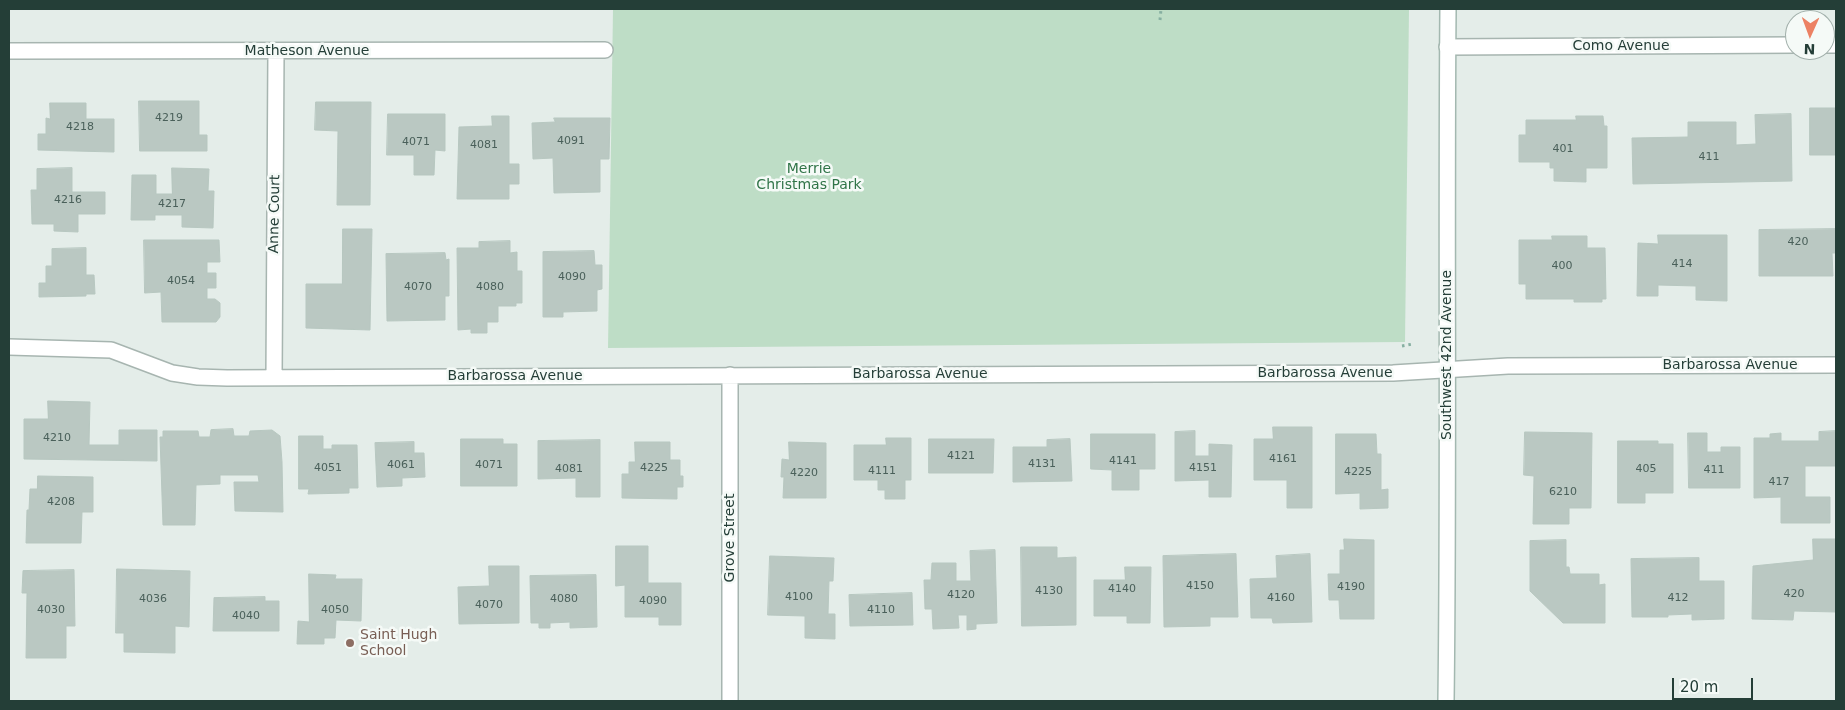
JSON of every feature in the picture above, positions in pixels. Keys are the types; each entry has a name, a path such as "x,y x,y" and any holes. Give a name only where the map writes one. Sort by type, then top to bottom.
{"street":[{"name":"Southwest 42nd Avenue","path":"1446,701 1448,9"},
{"name":"Como Avenue","path":"1448,47 1785,45"},
{"name":"Matheson Avenue","path":"9,52 605,50"},
{"name":"Anne Court","path":"274,377 276,51"},
{"name":"Barbarossa Avenue","path":"9,347 111,350 172,373 198,377 1393,372 1508,366 1836,365"},
{"name":"Grove Street","path":"730,375 730,701"}],"path":[{"path":"1160,20 1161,9"},
{"path":"1402,346 1413,344"}],"green space":[{"name":"Merrie Christmas Park","path":"613,9 1409,9 1405,342 608,348"}],"building":[{"path":"139,101 199,101 199,135 207,135 207,151 140,151"},
{"path":"316,102 371,102 370,205 337,205 338,131 315,130"},
{"path":"50,103 86,103 86,119 114,119 114,152 38,150 38,134 46,134 46,118 50,119"},
{"path":"1810,108 1836,108 1836,155 1810,155"},
{"path":"388,114 445,114 445,151 435,150 434,175 414,175 414,155 387,155"},
{"path":"1791,114 1792,181 1633,184 1632,138 1688,137 1688,122 1736,122 1736,145 1756,144 1755,115"},
{"path":"492,116 509,116 509,164 519,164 519,184 509,184 509,199 457,199 459,127 492,126"},
{"path":"1576,116 1603,116 1604,126 1607,126 1607,168 1586,168 1586,182 1554,181 1554,168 1550,168 1550,162 1519,162 1519,135 1526,135 1526,120 1576,120"},
{"path":"554,118 610,118 609,159 600,159 600,192 554,193 553,158 533,159 532,123 555,122"},
{"path":"72,168 72,192 105,192 105,214 78,214 78,232 54,231 54,224 32,224 31,190 37,190 37,169"},
{"path":"172,168 209,169 208,191 214,191 213,228 182,227 182,215 155,215 155,220 131,220 132,175 156,175 156,194 172,194"},
{"path":"343,229 372,229 370,330 306,328 306,284 342,284"},
{"path":"1836,229 1836,253 1832,253 1833,276 1759,276 1759,230"},
{"path":"1658,235 1727,235 1727,301 1696,300 1696,286 1658,285 1658,296 1637,296 1638,243 1658,244"},
{"path":"1552,236 1587,236 1587,248 1605,248 1606,299 1602,299 1602,302 1574,302 1574,299 1526,299 1526,284 1519,284 1519,240 1552,240"},
{"path":"144,240 219,240 220,262 207,262 207,273 216,273 216,288 207,288 207,299 215,299 220,303 220,317 216,322 162,322 161,292 145,293"},
{"path":"510,241 510,253 517,252 517,271 522,271 522,303 516,303 516,306 498,306 498,322 487,322 487,333 471,333 471,329 458,330 457,248 479,248 479,242"},
{"path":"86,248 86,275 94,275 95,294 86,294 86,296 39,297 39,283 46,283 46,266 52,266 52,249"},
{"path":"594,251 595,265 602,265 602,289 597,290 597,311 563,312 563,317 543,317 543,252"},
{"path":"445,253 446,260 449,259 449,296 445,296 445,320 387,321 386,254"},
{"path":"48,401 90,402 89,445 119,445 119,430 157,430 157,461 24,459 24,419 48,419"},
{"path":"1273,427 1312,427 1312,508 1287,508 1287,480 1254,480 1254,439 1273,439"},
{"path":"233,429 234,436 249,436 250,431 272,430 280,436 283,512 235,511 234,482 259,482 258,475 220,475 220,484 196,485 195,525 163,525 160,437 163,437 163,431 198,431 199,437 210,437 211,430"},
{"path":"1195,431 1195,456 1209,456 1209,444 1232,445 1231,497 1209,497 1209,480 1175,481 1175,432"},
{"path":"1836,431 1836,466 1805,466 1805,497 1830,497 1830,523 1781,523 1781,497 1754,498 1754,438 1770,438 1770,434 1781,433 1781,441 1819,441 1819,432"},
{"path":"1525,432 1592,433 1591,508 1569,508 1569,524 1533,524 1534,476 1524,475"},
{"path":"1688,433 1707,433 1707,452 1721,452 1721,447 1740,447 1740,488 1689,488"},
{"path":"1091,434 1155,434 1155,469 1139,469 1139,490 1112,490 1112,470 1091,469"},
{"path":"1336,434 1376,434 1377,454 1381,454 1381,490 1388,489 1388,508 1360,509 1360,493 1336,494"},
{"path":"299,436 323,436 323,449 332,449 332,445 357,445 358,488 349,488 349,493 308,494 309,489 299,489"},
{"path":"886,438 911,438 911,480 905,480 905,499 885,499 885,490 878,490 878,480 854,480 854,445 886,445"},
{"path":"461,439 503,439 503,444 517,444 517,486 461,486"},
{"path":"929,439 994,439 993,473 929,473"},
{"path":"1070,439 1072,481 1013,482 1013,447 1047,447 1047,440"},
{"path":"600,440 600,497 576,497 576,478 538,479 538,441"},
{"path":"1618,441 1658,441 1658,444 1673,444 1673,493 1645,493 1645,503 1618,503"},
{"path":"414,442 414,453 424,453 425,477 402,478 402,486 377,487 375,443"},
{"path":"635,442 670,442 670,460 680,460 680,476 683,476 683,487 677,487 677,499 622,498 622,474 629,474 629,462 635,462"},
{"path":"789,442 826,443 826,498 783,498 784,477 781,477 782,459 789,460"},
{"path":"38,476 93,477 93,512 82,512 81,543 26,543 30,489 37,489"},
{"path":"1344,539 1374,540 1374,619 1340,619 1339,600 1329,600 1328,574 1340,574 1340,550 1344,550"},
{"path":"1813,539 1836,539 1836,612 1794,611 1793,620 1752,619 1753,566 1813,560"},
{"path":"1566,540 1566,567 1569,567 1570,574 1599,574 1599,585 1605,584 1605,623 1563,623 1530,591 1530,541"},
{"path":"616,546 648,546 648,583 681,583 681,625 659,625 659,617 625,617 625,585 616,586"},
{"path":"1021,547 1057,547 1057,558 1076,557 1076,625 1022,626"},
{"path":"995,550 997,623 976,624 976,629 967,630 967,615 958,615 959,628 933,629 932,609 925,609 924,580 931,580 932,563 956,563 956,581 971,581 970,551"},
{"path":"1236,554 1238,617 1210,617 1210,626 1164,627 1163,556"},
{"path":"1310,554 1312,622 1273,623 1272,618 1251,618 1250,579 1277,578 1276,556"},
{"path":"770,556 834,558 833,581 829,581 828,614 835,614 835,639 805,638 805,616 768,615"},
{"path":"1699,558 1699,581 1724,581 1724,619 1692,620 1692,614 1668,615 1668,617 1632,617 1631,559"},
{"path":"489,566 519,566 519,623 459,624 458,587 489,586"},
{"path":"1125,567 1151,567 1150,623 1127,623 1127,616 1094,616 1094,580 1125,580"},
{"path":"117,569 190,571 189,627 175,626 175,653 124,652 124,633 116,633"},
{"path":"74,570 75,626 66,626 66,658 26,658 27,593 22,593 23,571"},
{"path":"309,574 336,575 335,579 362,579 361,621 336,620 335,638 324,638 324,644 297,644 298,621 309,622"},
{"path":"596,575 597,627 570,628 570,622 550,623 550,628 539,628 539,623 531,623 530,576"},
{"path":"912,593 913,625 850,626 849,595"},
{"path":"265,597 265,601 279,601 279,631 213,631 214,598"}],"place":[{"name":"Saint Hugh School","path":"350,643"}]}
